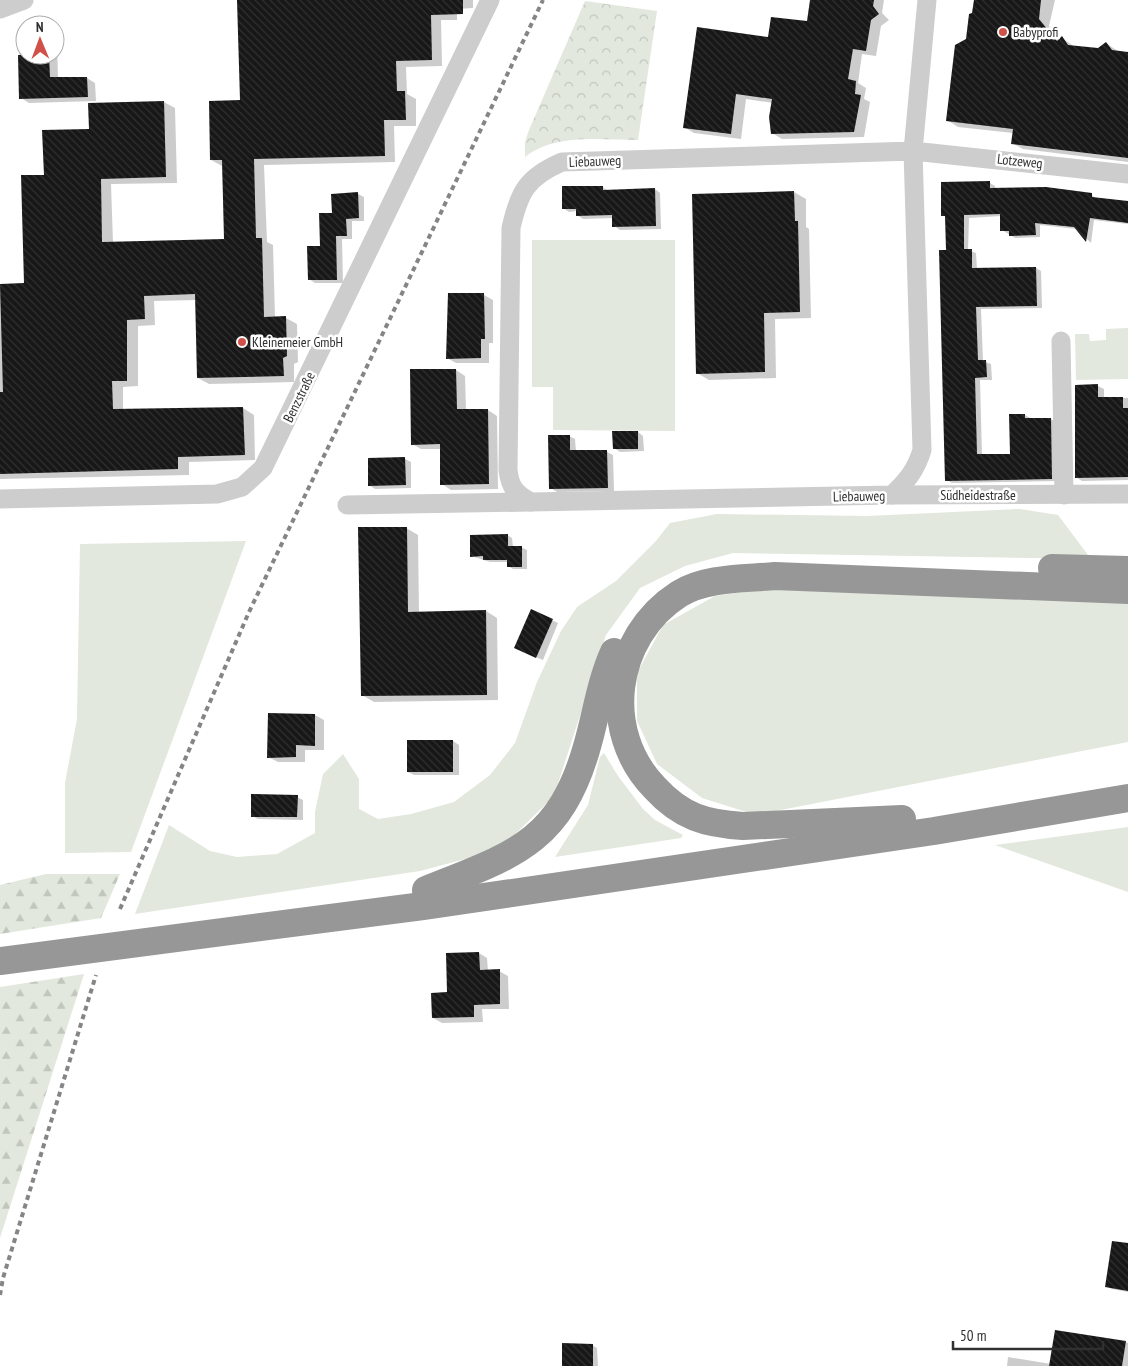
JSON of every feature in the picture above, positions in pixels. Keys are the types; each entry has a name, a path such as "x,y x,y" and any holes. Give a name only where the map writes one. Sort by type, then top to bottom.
{"highway":[{"path":"426,890 502,860 548,826 563,807 574,786 586,750 608,666 617,644 631,620 643,606 658,592 675,582 720,565 779,560 1128,570"},
{"path":"902,819 743,826 720,824 694,817 666,800 644,777 636,764 621,728 620,701 622,675 630,650 646,624 662,607 680,593 727,580 775,576 1128,590"},
{"path":"174,938 426,890 743,845 1030,800 1128,781"},
{"path":"0,961 423,906 934,831 1128,798"}],"street":[{"path":"0,9 24,0"},
{"name":"Benzstraße","path":"0,499 217,494 242,487 263,468 490,0"},
{"name":"Liebauweg","path":"347,505 892,495 908,480 917,466 922,450 913,151 928,0"},
{"name":"Liebauweg","path":"531,502 518,495 510,484 508,470 511,228 517,201 528,182 546,169 562,162 913,151"},
{"name":"Lotzeweg","path":"913,151 1128,174"},
{"path":"1061,341 1064,495"},
{"name":"Südheidestraße","path":"892,495 1128,494"}],"green space":[{"path":"585,1 657,11 638,140 594,139 564,141 537,149 525,157 525,142 529,130"},
{"path":"532,240 675,240 675,431 553,430 553,387 532,387"},
{"path":"1128,328 1128,379 1076,380 1075,334 1089,334 1090,341 1106,340 1106,329"},
{"path":"1020,509 1058,515 1091,559 733,553 685,566 640,588 606,635 554,796 499,850 420,871 135,914 169,825 210,851 237,857 277,854 315,833 315,812 323,774 343,754 359,779 359,809 378,819 411,814 454,802 490,775 515,743 537,682 561,631 577,607 616,581 656,541 670,523 717,514 867,516"},
{"path":"246,541 131,852 65,853 65,783 77,719 80,544"},
{"path":"795,585 1128,597 1128,742 756,815 702,798 657,764 637,721 637,673 663,625 715,596"},
{"path":"604,753 618,776 643,809 655,820 683,835 681,838 555,857 588,805 600,757"},
{"path":"1128,827 1128,892 995,845"},
{"path":"46,874 120,874 101,918 0,934 0,885"},
{"path":"84,974 0,1238 0,987"}],"building":[{"path":"237,0 463,0 463,14 431,15 432,60 396,61 397,91 405,91 406,120 384,120 385,156 254,159 256,238 262,238 264,317 286,316 287,356 283,358 284,376 197,378 195,294 144,296 145,319 127,320 127,381 112,381 113,409 243,407 245,455 178,457 178,469 0,474 0,392 3,392 0,284 24,283 21,175 44,175 42,130 89,129 88,103 164,101 166,177 101,179 102,242 224,239 222,160 210,160 209,101 240,100"},
{"path":"810,0 874,0 873,6 879,14 871,20 866,51 853,49 848,79 856,81 855,94 861,95 854,132 771,134 769,117 772,99 736,94 731,134 683,128 697,27 768,37 771,17 807,21"},
{"path":"974,0 1041,0 1039,19 1057,41 1062,36 1068,45 1098,48 1106,42 1112,50 1128,52 1128,158 1011,144 1013,129 946,121 955,45 966,39 969,14 972,13"},
{"path":"18,65 49,65 50,77 87,77 88,97 19,99"},
{"path":"990,181 990,188 1046,187 1092,193 1092,197 1128,201 1128,223 1090,218 1086,242 1074,227 1035,223 1036,235 1009,236 1009,231 1000,231 1000,214 964,215 964,249 972,249 972,268 1036,267 1037,306 976,307 978,360 986,360 987,377 975,378 977,454 1010,454 1009,414 1025,414 1025,418 1051,418 1052,479 945,481 939,250 946,250 945,216 941,216 941,182"},
{"path":"562,186 603,186 603,190 655,188 656,226 612,227 612,215 576,216 576,209 562,209"},
{"path":"794,191 795,221 798,221 800,312 764,313 765,372 696,374 692,194"},
{"path":"358,192 359,218 346,219 347,236 336,236 337,280 308,280 307,246 320,246 319,213 332,213 331,194"},
{"path":"448,293 484,293 485,339 481,339 481,358 446,359"},
{"path":"410,369 456,369 457,409 488,409 489,484 440,485 440,444 411,445"},
{"path":"1098,384 1098,397 1123,397 1123,408 1128,408 1128,477 1075,478 1075,385"},
{"path":"612,431 638,431 638,449 613,449"},
{"path":"548,435 570,435 570,450 607,450 608,488 549,489"},
{"path":"405,457 406,485 368,486 368,458"},
{"path":"358,527 407,527 408,612 486,610 487,695 361,696"},
{"path":"508,534 508,546 522,546 522,567 507,567 507,560 483,560 483,556 470,557 470,535"},
{"path":"531,609 553,619 536,658 514,648"},
{"path":"268,713 315,714 315,746 296,745 296,757 267,758"},
{"path":"407,740 453,740 453,772 407,772"},
{"path":"251,794 298,795 297,817 251,817"},
{"path":"479,952 480,970 500,969 500,1004 474,1005 474,1017 432,1018 431,993 447,992 446,953"},
{"path":"1112,1241 1128,1243 1128,1291 1105,1287"},
{"path":"1055,1330 1126,1341 1122,1366 1049,1366"},
{"path":"562,1343 593,1344 593,1366 562,1366"}],"railway":[{"path":"120,909 249,612 543,0"},
{"path":"0,1295 3,1278 96,975"}],"place":[{"name":"Babyprofi","path":"1003,32"},
{"name":"Kleinemeier GmbH","path":"242,342"}]}
